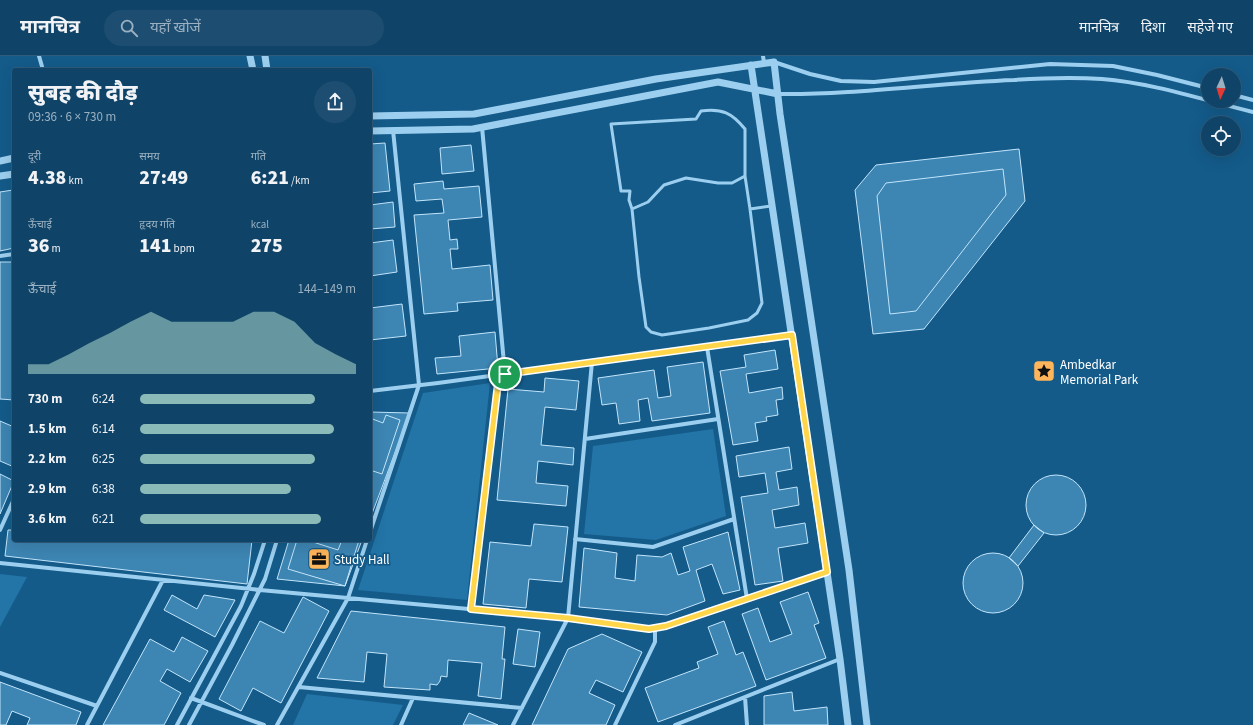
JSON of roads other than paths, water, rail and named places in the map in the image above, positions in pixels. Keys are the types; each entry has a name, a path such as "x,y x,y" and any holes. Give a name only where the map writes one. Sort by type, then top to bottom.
{"street":[{"path":"39,56 42,68"},
{"path":"250,56 253,68"},
{"path":"265,56 267,68"},
{"path":"372,116 474,114 656,79 751,65 763,60 774,62 810,74 841,81 874,82 1050,64 1113,66 1201,86"},
{"path":"774,62 849,570 867,725"},
{"path":"751,65 840,659 848,725"},
{"path":"372,131 473,129 718,82 778,94 839,93 989,81 1067,78 1102,79 1140,84 1253,112"},
{"path":"1241,97 1253,100"},
{"path":"482,127 505,374"},
{"path":"372,526 419,385 393,130"},
{"path":"0,161 12,158"},
{"path":"0,176 12,174"},
{"path":"0,256 12,254"},
{"path":"372,391 792,335"},
{"path":"707,346 747,599"},
{"path":"514,725 568,618 592,362"},
{"path":"471,609 499,375"},
{"path":"585,439 718,419"},
{"path":"0,530 12,503"},
{"path":"575,539 653,547 734,519"},
{"path":"177,725 241,606 264,542"},
{"path":"189,725 265,580 277,542"},
{"path":"277,725 348,598 366,542"},
{"path":"0,563 248,589 568,618 649,629 666,626 827,572"},
{"path":"87,725 163,580"},
{"path":"615,725 656,642 655,628"},
{"path":"675,725 840,659"},
{"path":"0,673 97,706"},
{"path":"298,687 522,708"},
{"path":"745,697 747,725"},
{"path":"191,698 264,725"},
{"path":"401,725 413,698"}],"lane":[{"path":"712,109 724,111 738,121 745,129 744,176 750,209 762,303 757,313 748,320 709,328 662,335 651,332 646,327 632,209 629,200 630,191 621,191 611,124 696,119 701,111 712,109"},
{"path":"632,209 648,202 664,185 686,178 718,183 732,183 744,176"},
{"path":"750,209 773,206"}],"place":[{"name":"Ambedkar Memorial Park","path":"1044,371"},
{"name":"Study Hall","path":"319,559"}]}
